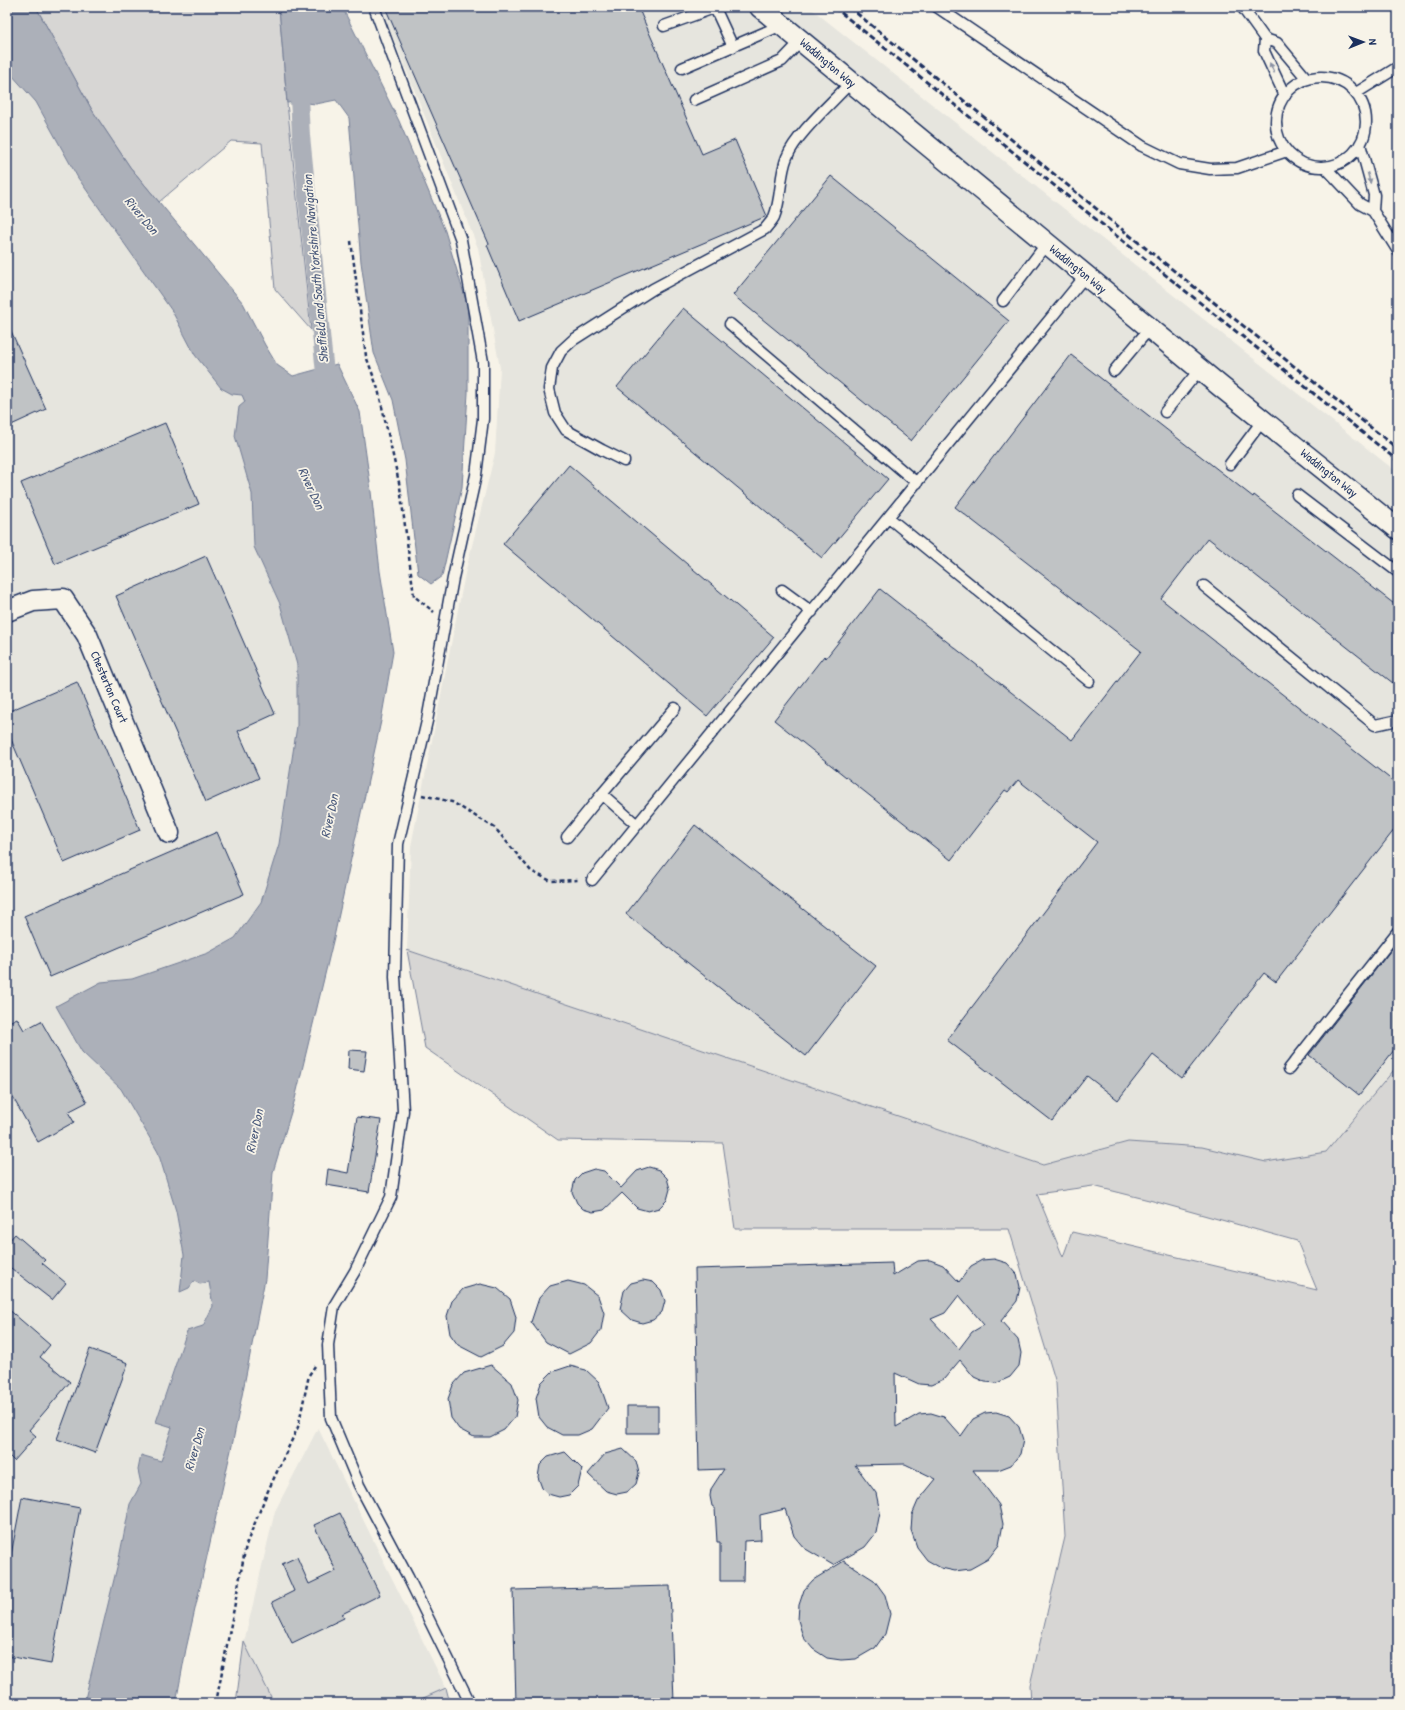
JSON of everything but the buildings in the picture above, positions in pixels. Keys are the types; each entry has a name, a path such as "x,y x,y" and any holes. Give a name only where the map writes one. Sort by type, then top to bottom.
{"street":[{"name":"Waddington Way","path":"760,7 1047,244 1398,529"},
{"name":"Chesterton Court","path":"7,611 33,601 63,599 87,635 169,833"}],"lane":[{"path":"374,7 461,240 483,362 483,419 476,475 445,620 427,721 398,844 395,977 402,1112 391,1196 355,1271 334,1306 328,1345 331,1418 359,1485 408,1577 470,1703"},
{"path":"664,26 716,7 732,47"},
{"path":"937,7 1142,146 1179,164 1210,169 1236,168 1287,151"},
{"path":"1242,7 1265,40 1264,51 1285,96"},
{"path":"682,68 782,25"},
{"path":"1265,40 1277,43 1307,79"},
{"path":"694,100 782,61 801,41"},
{"path":"1356,93 1398,67"},
{"path":"1328,77 1339,80 1356,93 1362,102 1366,113 1367,123 1365,134 1360,144 1354,153 1346,160 1325,167 1314,166 1304,163 1287,151 1279,136 1276,120 1278,109 1285,96 1297,84 1307,79 1328,77"},
{"path":"624,461 566,430 555,414 549,389 552,368 561,351 573,340 654,289 765,229 774,217 780,195 786,158 793,144 851,82"},
{"path":"1360,144 1374,195 1374,211 1398,251"},
{"path":"1325,167 1360,204 1374,211"},
{"path":"1003,301 1047,244"},
{"path":"592,880 1086,275"},
{"path":"730,324 916,483"},
{"path":"1114,371 1150,328"},
{"path":"1165,412 1200,369"},
{"path":"1230,464 1263,420"},
{"path":"1297,495 1398,572"},
{"path":"889,518 1089,681"},
{"path":"1204,586 1375,725 1398,720"},
{"path":"782,590 812,612"},
{"path":"567,837 675,708"},
{"path":"602,794 637,825"},
{"path":"1289,1070 1398,931"}],"path":[{"path":"351,240 366,356 378,389 400,487 414,596 445,620"},
{"path":"410,793 452,802 495,828 531,871 551,881 592,880"},
{"path":"216,1703 246,1545 267,1493 298,1427 309,1375 328,1345"}],"shaded area":[{"path":"36,7 279,7 287,103 311,330 275,289 262,143 231,141 159,202 130,167 92,110"},
{"path":"382,7 809,7 1398,473 1398,1065 1326,1152 1266,1162 1202,1147 1128,1142 1044,1165 407,950 411,846 465,574 495,453 500,368 478,248"},
{"path":"7,67 11,74 36,102 78,178 172,311 195,355 221,388 232,394 242,395 245,402 235,436 252,494 254,547 280,604 297,665 297,726 279,844 261,902 235,938 208,953 132,979 101,982 82,1052 121,1089 158,1152 176,1211 184,1255 180,1291 189,1288 194,1281 209,1282 213,1306 203,1326 187,1331 156,1421 172,1427 161,1461 141,1455 138,1470 141,1484 130,1504 118,1563 84,1703 7,1703"},
{"path":"407,950 1043,1165 1128,1142 1202,1147 1266,1162 1326,1152 1398,1065 1398,1703 1031,1703 1030,1685 1065,1537 1056,1383 1009,1229 735,1229 723,1143 558,1140 425,1048","holes":["1093,1186 1297,1241 1317,1290 1072,1232 1063,1257 1037,1194"]},
{"path":"318,1428 446,1688 412,1703 274,1703 244,1642 275,1511"},
{"path":"244,1642 274,1703 236,1703"},
{"path":"446,1688 450,1703 412,1703"}],"water":[{"name":"River Don","path":"7,7 36,7 92,110 130,167 243,303 277,365 293,376 337,364 360,412 380,571 393,652 381,721 334,937 295,1099 273,1172 265,1279 233,1441 186,1649 176,1703 84,1703 118,1563 130,1504 141,1484 138,1470 141,1455 161,1461 172,1427 156,1422 187,1331 203,1326 213,1306 209,1282 200,1284 194,1281 189,1288 180,1292 184,1255 176,1211 158,1152 121,1089 82,1052 56,1006 101,982 132,979 208,953 235,938 261,902 279,844 297,726 297,665 280,604 254,547 252,494 235,436 239,407 245,402 242,395 232,394 221,388 195,355 172,311 78,178 36,102 11,74 7,67"},
{"path":"279,7 342,7 399,121 445,231 468,307 468,393 462,487 442,576 431,584 418,574 405,460 393,400 374,353 361,262 349,118 336,100 316,104 297,102 287,103"}],"waterway":[{"name":"Sheffield and South Yorkshire Navigation","path":"298,78 301,136 327,393"}],"railway":[{"path":"834,7 1398,461"},
{"path":"849,7 1109,219 1398,449"}]}
